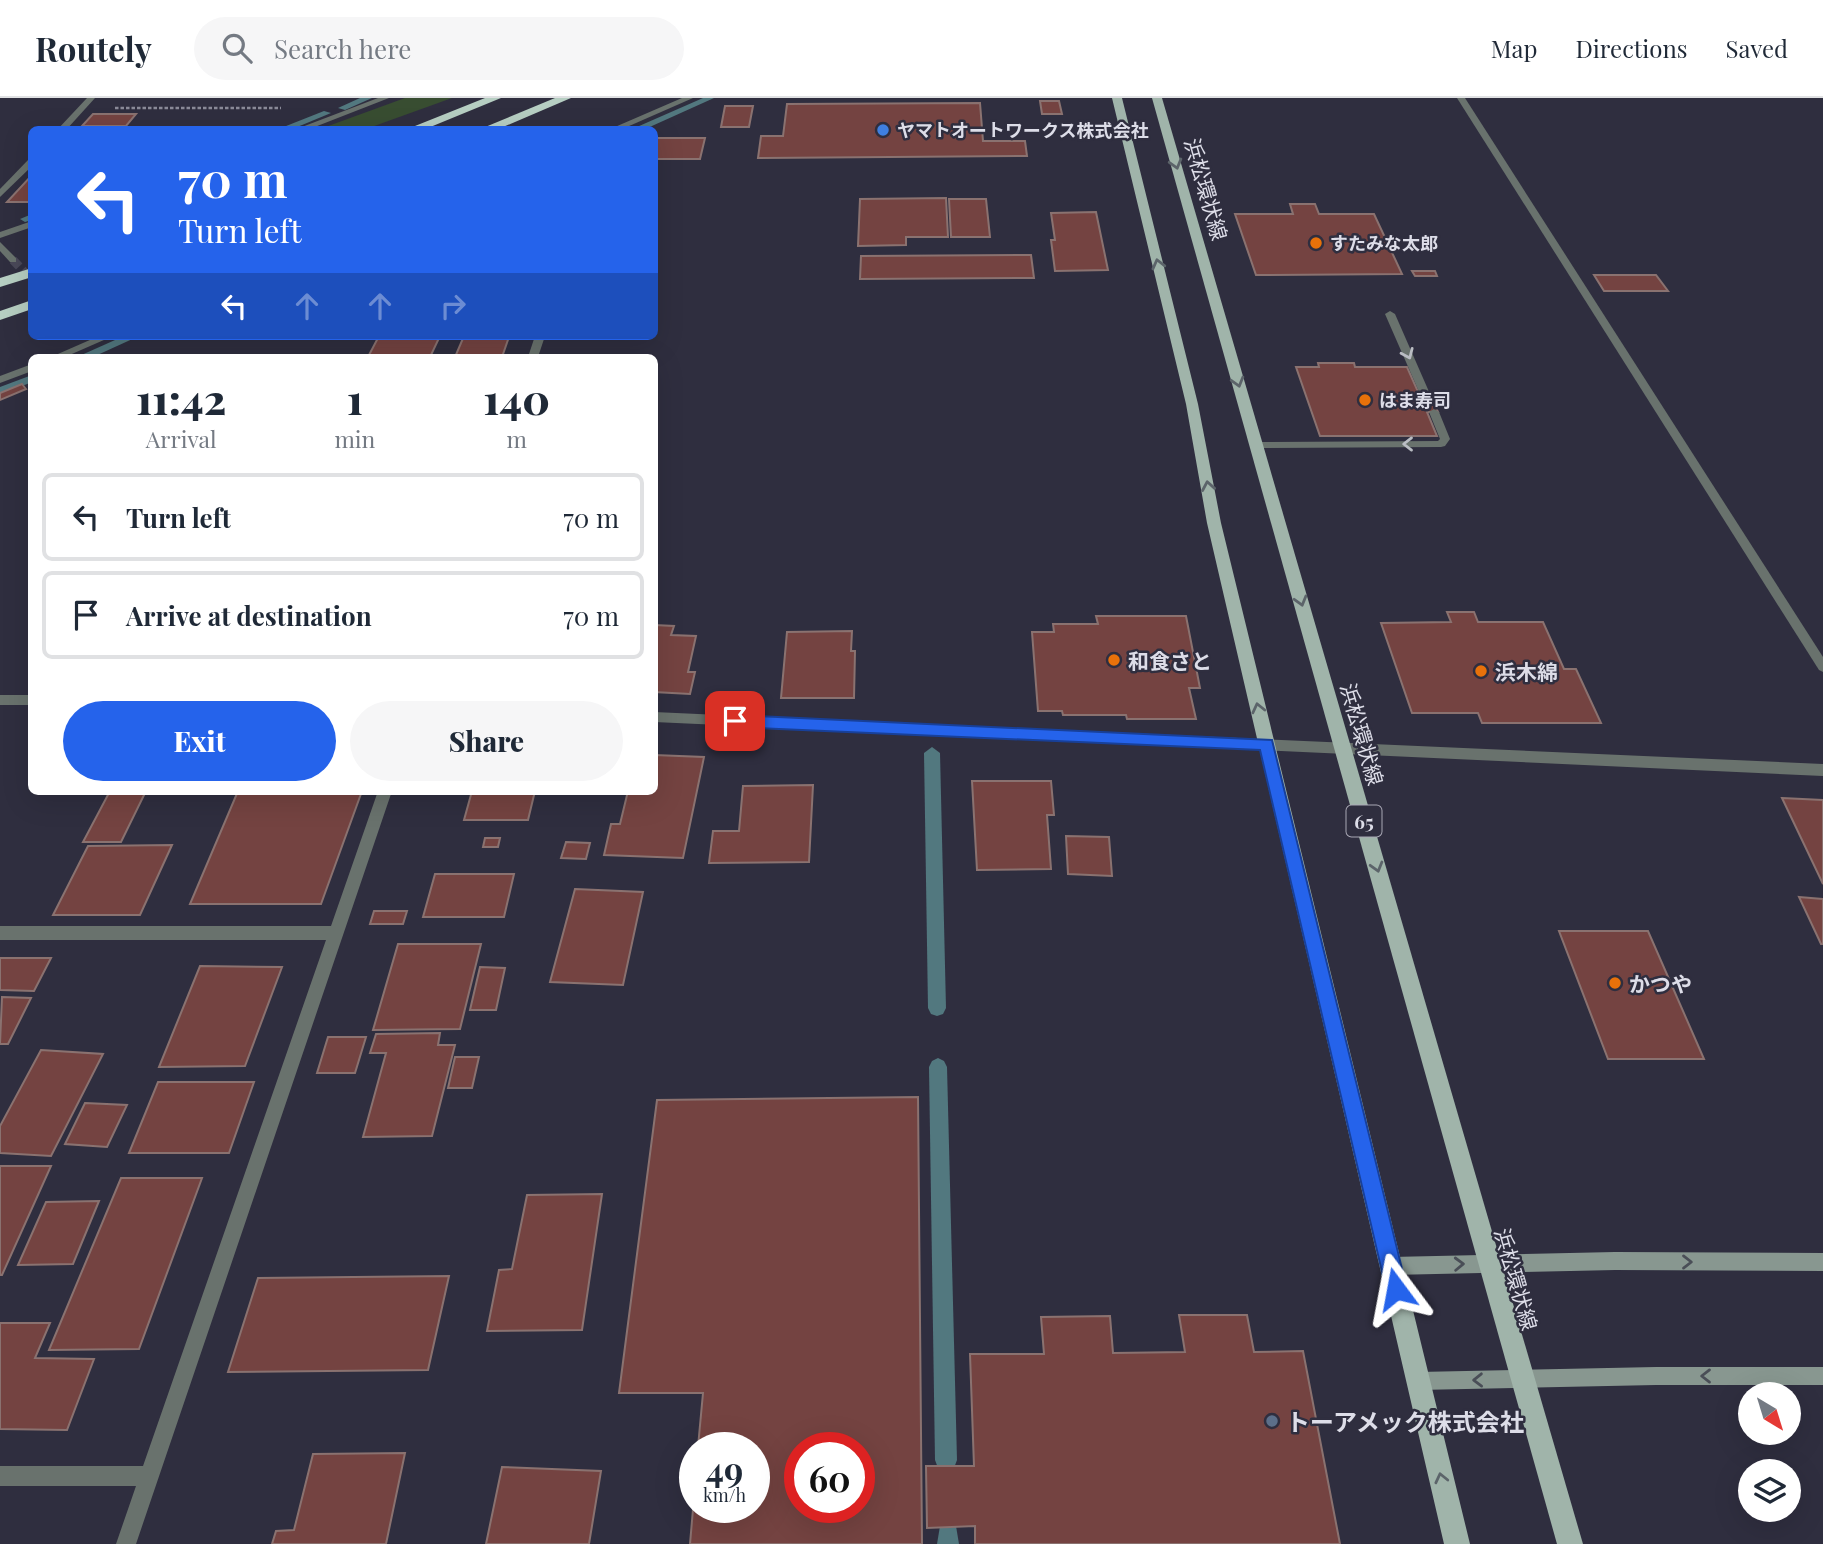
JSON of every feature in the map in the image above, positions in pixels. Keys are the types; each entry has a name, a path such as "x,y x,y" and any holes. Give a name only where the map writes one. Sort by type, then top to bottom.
{"highway":[{"path":"422,126 495,98"},
{"path":"494,126 565,98"},
{"path":"0,283 28,273"},
{"path":"0,316 28,306"}],"main road":[{"path":"1117,98 1192,404 1214,523 1457,1544"},
{"name":"浜松環状線","path":"1157,98 1570,1544"}],"street":[{"path":"65,126 91,98"},
{"path":"309,126 385,98"},
{"path":"622,126 689,98"},
{"path":"1461,98 1823,667"},
{"path":"0,194 28,164"},
{"path":"0,235 28,225"},
{"path":"0,246 13,260"},
{"path":"1390,314 1425,394"},
{"path":"62,354 86,340"},
{"path":"0,380 28,369"},
{"path":"1256,445 1440,444 1445,439 1434,412"},
{"path":"0,700 28,700"},
{"path":"658,718 1823,770"},
{"path":"126,1544 383,795"},
{"path":"0,933 336,933"},
{"path":"1391,1266 1823,1262"},
{"path":"1418,1381 1823,1376"},
{"path":"0,1476 149,1476"}],"path":[{"path":"81,108 330,108 340,115"}],"green space":[{"path":"405,98 452,98 374,126 328,126"}],"building":[{"path":"1040,101 1059,101 1062,114 1042,114"},
{"path":"980,103 983,141 1025,141 1027,156 758,158 761,136 783,136 787,104"},
{"path":"725,106 753,106 749,127 721,127"},
{"path":"93,114 136,114 126,126 82,126"},
{"path":"658,138 705,138 700,159 658,159"},
{"path":"28,179 28,202 7,202"},
{"path":"946,198 948,237 906,237 906,245 858,246 860,199"},
{"path":"949,199 986,199 990,237 951,237"},
{"path":"1290,204 1315,204 1319,214 1374,214 1402,274 1256,275 1235,214 1293,214"},
{"path":"1096,212 1108,270 1055,271 1051,240 1055,240 1051,213"},
{"path":"1031,255 1034,278 860,279 861,256"},
{"path":"1412,271 1435,271 1437,276 1415,276"},
{"path":"1594,275 1656,275 1668,291 1604,291"},
{"path":"377,340 438,340 431,354 370,354"},
{"path":"462,340 508,340 503,354 456,354"},
{"path":"1318,363 1354,363 1355,367 1407,367 1419,394 1430,394 1438,412 1427,412 1437,436 1320,436 1296,367 1319,367"},
{"path":"22,384 26,389 0,400 0,393"},
{"path":"1447,612 1474,612 1478,622 1543,622 1564,669 1576,669 1601,723 1482,723 1478,713 1412,713 1381,623 1451,622"},
{"name":"和食さと","path":"1096,616 1186,616 1200,688 1189,688 1196,719 1127,719 1126,715 1063,715 1062,711 1038,711 1032,632 1054,632 1053,624 1098,624"},
{"path":"658,625 674,626 671,635 696,636 688,672 695,672 690,694 658,692"},
{"path":"852,631 851,651 855,651 854,698 781,698 787,632"},
{"path":"658,755 704,757 683,858 604,855 611,824 620,824 627,795 658,795"},
{"path":"972,781 1051,781 1054,815 1047,815 1051,869 977,870"},
{"path":"813,785 809,862 709,863 713,831 739,831 743,786"},
{"path":"108,795 144,795 121,842 83,842"},
{"path":"236,795 361,795 321,904 190,904"},
{"path":"471,795 534,795 528,820 464,820"},
{"path":"1782,798 1823,800 1823,884"},
{"path":"1066,836 1109,837 1112,876 1068,874"},
{"path":"485,838 500,838 498,847 483,847"},
{"path":"566,842 590,843 586,859 561,858"},
{"path":"172,845 140,915 53,915 88,846"},
{"path":"435,874 514,874 504,917 423,917"},
{"path":"575,889 643,892 623,985 550,982"},
{"path":"1799,897 1823,899 1823,944 1821,944"},
{"path":"374,911 407,911 403,924 370,924"},
{"path":"1559,931 1648,931 1704,1059 1608,1059"},
{"path":"398,944 481,944 460,1029 373,1030"},
{"path":"0,958 51,958 34,991 0,990"},
{"path":"200,966 282,967 245,1066 159,1067"},
{"path":"480,967 505,968 496,1010 470,1010"},
{"path":"2,997 31,998 8,1044 0,1044"},
{"path":"440,1033 438,1045 455,1045 432,1136 363,1137 386,1053 370,1053 376,1034"},
{"path":"328,1037 366,1037 355,1073 317,1073"},
{"path":"41,1050 103,1054 51,1156 0,1153 0,1126"},
{"path":"455,1057 479,1057 472,1088 448,1088"},
{"path":"158,1082 254,1082 229,1153 129,1153"},
{"path":"918,1097 922,1544 690,1544 692,1523 770,1523 770,1432 699,1432 703,1393 619,1393 657,1100"},
{"path":"85,1103 127,1105 107,1147 65,1144"},
{"path":"0,1166 51,1166 2,1275 0,1275"},
{"path":"121,1178 202,1178 139,1349 49,1350"},
{"path":"602,1194 582,1330 487,1331 499,1270 512,1269 527,1195"},
{"path":"99,1201 73,1264 18,1265 46,1202"},
{"path":"449,1276 428,1370 228,1372 258,1278"},
{"path":"1179,1315 1247,1315 1254,1352 1303,1351 1340,1544 975,1544 975,1526 927,1528 926,1466 974,1466 970,1354 1044,1354 1041,1317 1110,1316 1113,1353 1185,1352"},
{"path":"0,1323 50,1323 35,1358 94,1359 67,1430 0,1429"},
{"path":"405,1453 386,1544 272,1544 276,1531 294,1530 313,1454"},
{"path":"502,1467 601,1471 589,1544 486,1544"}],"waterway":[{"path":"342,108 368,98"},
{"path":"644,126 710,98"},
{"path":"291,126 327,113"},
{"path":"90,354 124,340"},
{"path":"0,391 28,380"},
{"path":"932,753 937,1008"},
{"path":"938,1067 946,1460"},
{"path":"948,1534 948,1544"}],"tunnel":[{"path":"13,260 28,276"}],"place":[{"name":"ヤマトオートワークス株式会社","path":"883,130"},
{"name":"すたみな太郎","path":"1316,243"},
{"name":"はま寿司","path":"1365,400"},
{"name":"和食さと","path":"1114,660"},
{"name":"浜木綿","path":"1481,671"},
{"name":"かつや","path":"1615,983"},
{"name":"トーアメック株式会社","path":"1272,1421"}],"route":[{"path":"735,721 1266,744 1396,1289"}]}
